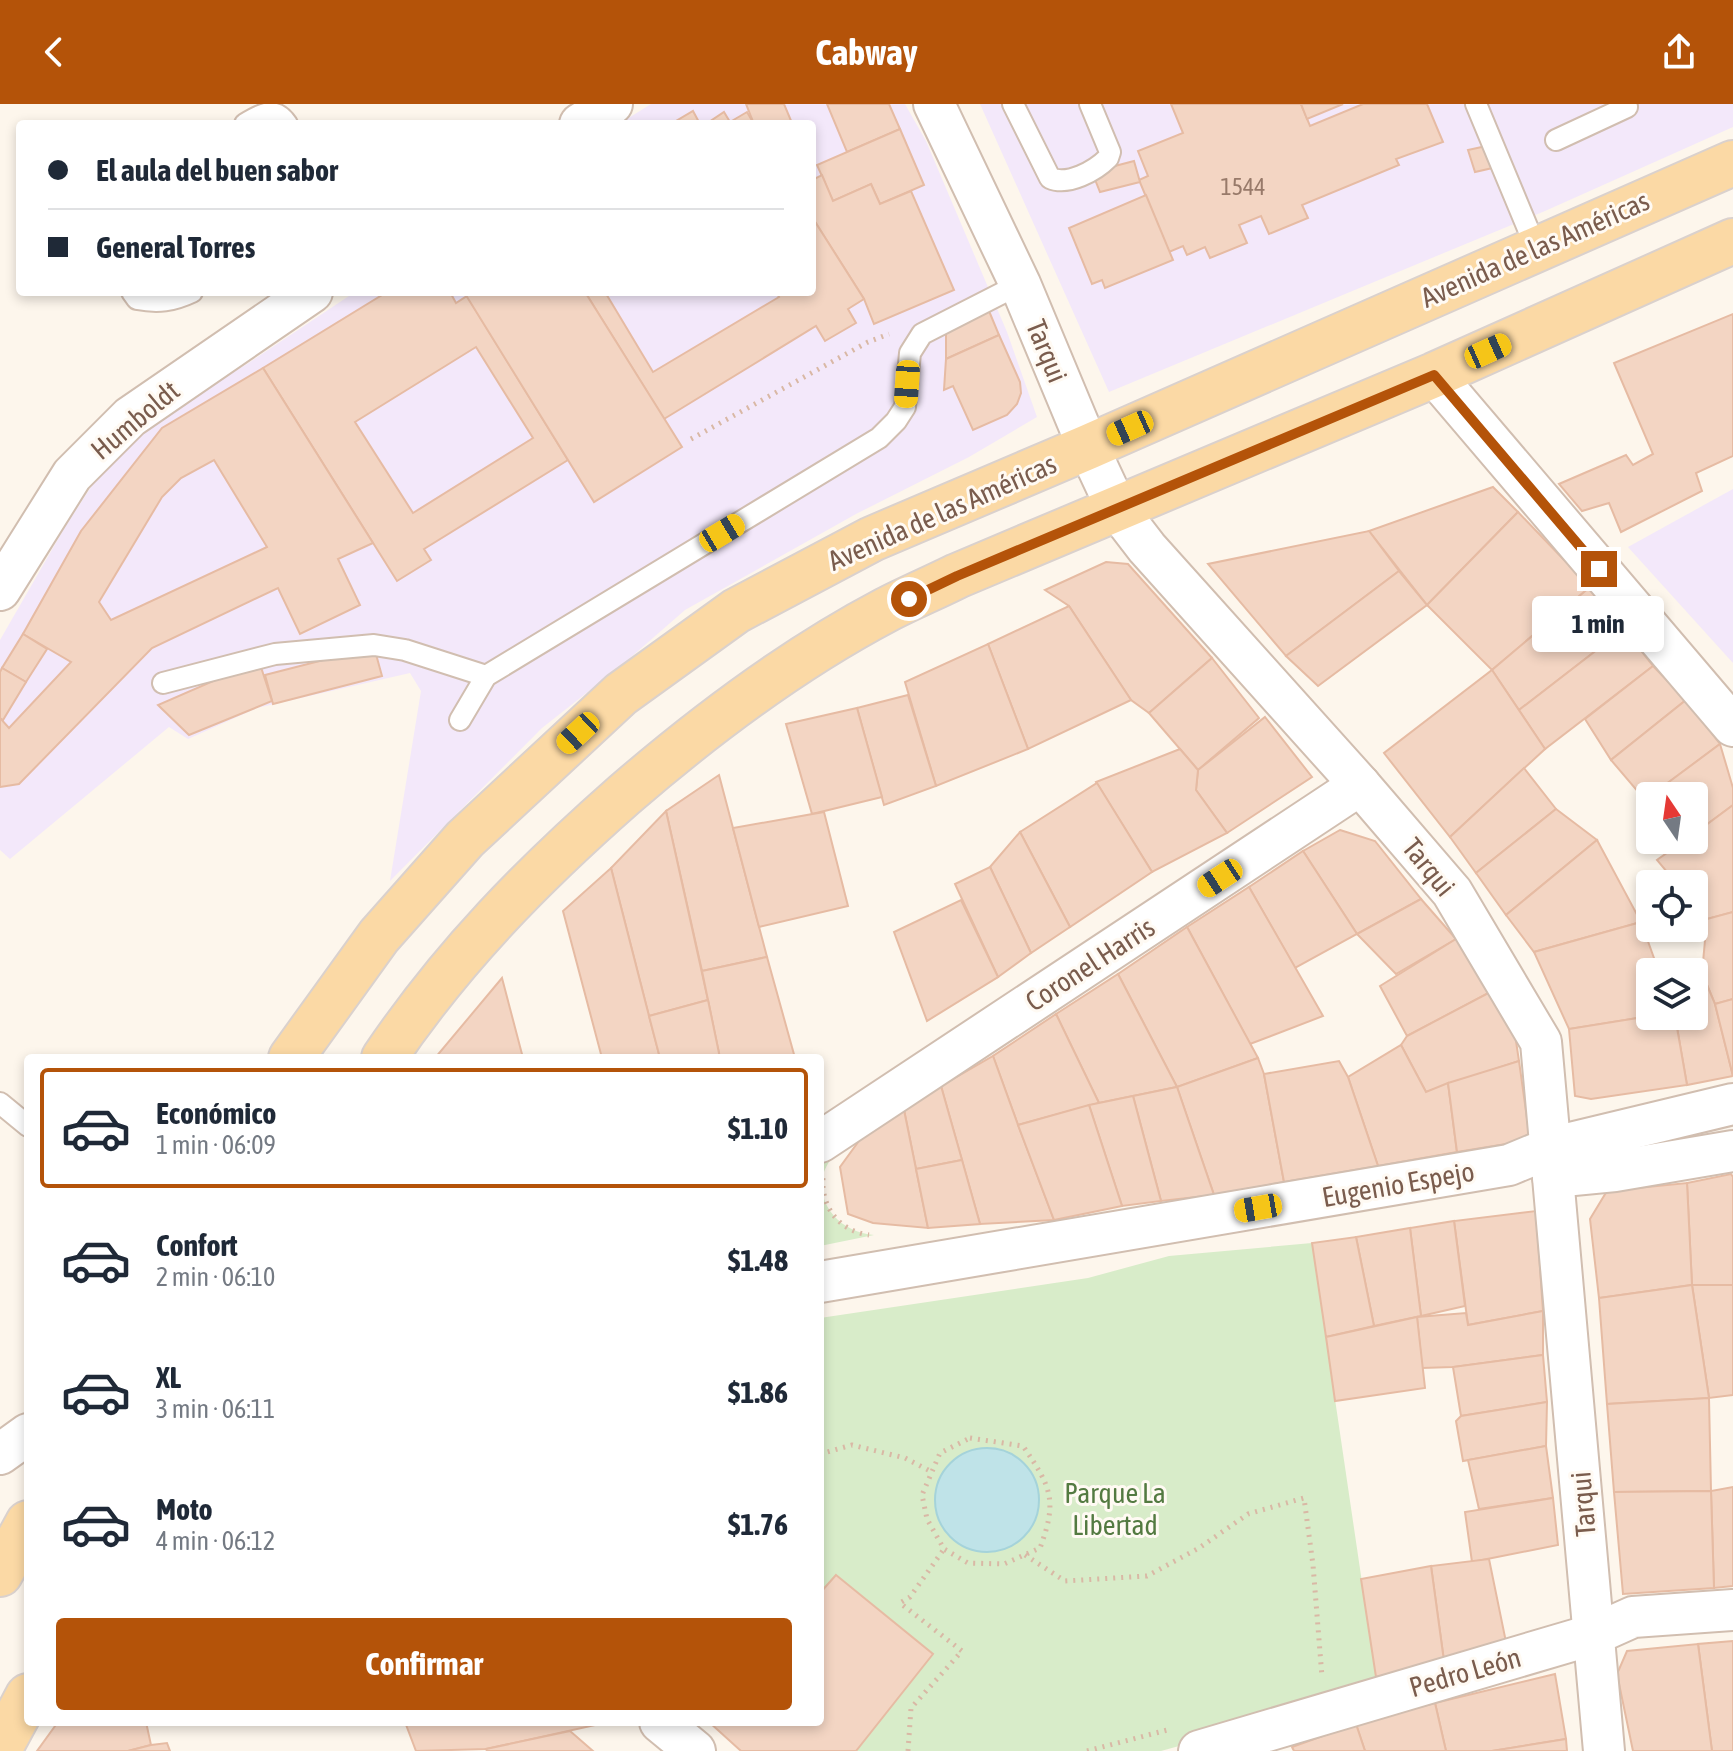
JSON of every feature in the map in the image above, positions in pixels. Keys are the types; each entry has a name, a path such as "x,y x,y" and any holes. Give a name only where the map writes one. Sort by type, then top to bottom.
{"main road":[{"name":"Avenida de las Américas","path":"294,1054 379,936 465,839 621,694 736,611 872,539 1733,163"},
{"path":"387,1054 466,948 572,840 704,728 757,689 885,611 957,576 1434,375 1733,241"},
{"path":"0,1574 24,1530"},
{"path":"0,1748 24,1703"}],"street":[{"path":"586,120 612,104"},
{"name":"Tarqui","path":"934,104 1020,284 1117,509 1147,548 1452,892 1541,1042 1604,1751"},
{"name":"Humboldt","path":"0,590 72,475 130,417 292,297"},
{"path":"1434,375 1733,726"},
{"name":"Coronel Harris","path":"827,1138 1360,785"},
{"name":"Eugenio Espejo","path":"1551,1163 1733,1104"},
{"name":"Eugenio Espejo","path":"824,1281 1509,1165 1551,1163 1615,1171 1733,1151"},
{"path":"0,1454 24,1437"},
{"name":"Pedro León","path":"1188,1739 1595,1634 1633,1617 1733,1610"},
{"path":"665,1726 695,1751"}],"lane":[{"path":"1013,104 1050,178 1061,181 1089,170 1108,158 1110,152 1090,104"},
{"path":"1476,104 1536,248"},
{"path":"1556,140 1629,105"},
{"path":"251,120 273,112 284,120"},
{"path":"460,720 486,676 879,438 905,407 910,353 922,334 1020,284"},
{"path":"135,296 156,303 183,296"},
{"path":"163,683 275,654 374,645 405,650 486,676"},
{"path":"0,1103 24,1123"}],"path":[{"path":"691,439 868,342 891,333 922,334"},
{"path":"827,1138 837,1149 824,1172 824,1196 830,1211 841,1224 856,1232 874,1235 881,1273"},
{"path":"970,1438 1023,1446 1045,1478 1051,1502 1049,1523 1040,1548 1004,1564 968,1563 944,1549 927,1519 922,1495 932,1472 940,1453 970,1438"},
{"path":"824,1453 852,1445 905,1458 932,1472"},
{"path":"1025,1555 1065,1581 1147,1576 1199,1548 1248,1514 1304,1498 1322,1680"},
{"path":"908,1751 911,1708 962,1651 900,1603 910,1597 944,1549"},
{"path":"1087,1751 1188,1739"}],"shaded area":[{"path":"651,104 905,104 926,141 1007,332 1037,417 685,610 542,728 390,881 421,691 410,673 257,708 188,739 169,727 10,859 0,850 0,640 65,527 102,470 163,414 247,364 349,296 816,296 816,120 625,120"},
{"path":"980,104 1733,104 1733,127 1545,211 1109,392"},
{"path":"1733,489 1733,663 1628,547"}],"green space":[{"path":"837,1149 824,1172 824,1157"},
{"path":"824,1198 842,1223 874,1235 824,1245"},
{"name":"Parque La Libertad","path":"1312,1243 1378,1691 1161,1751 856,1751 933,1654 840,1579 824,1596 824,1317 1088,1278 1169,1256"}],"water":[{"path":"987,1448 1007,1452 1030,1471 1039,1500 1035,1520 1016,1543 987,1552 967,1548 944,1529 935,1500 939,1480 958,1457"}],"building":[{"path":"746,104 784,104 791,120 752,120"},
{"path":"827,104 889,104 900,129 847,152"},
{"path":"1171,104 1301,104 1310,126 1363,104 1427,104 1443,142 1396,159 1399,165 1302,205 1308,218 1269,234 1261,216 1239,225 1247,243 1210,258 1205,247 1187,255 1183,246 1169,252 1139,180 1148,176 1138,151 1183,133"},
{"path":"1301,104 1343,104 1307,119"},
{"path":"693,111 698,120 678,120"},
{"path":"724,112 729,120 712,120"},
{"path":"747,112 752,120 733,120"},
{"path":"900,129 924,185 880,204 871,184 833,201 817,165"},
{"path":"1491,145 1497,167 1475,172 1468,150"},
{"path":"1134,161 1140,182 1100,192 1092,172"},
{"path":"822,175 833,201 871,184 880,204 911,191 954,290 874,324 864,299 816,223 816,178"},
{"path":"1146,195 1173,260 1105,288 1102,280 1092,284 1069,228"},
{"path":"816,223 864,299 848,309 856,323 825,341 816,326 664,419 587,296 607,296 653,372 779,297 816,296"},
{"path":"380,296 452,296 456,303 467,296 568,460 424,549 431,560 397,581 263,368","holes":["476,347 533,438 413,513 355,422"]},
{"path":"466,296 588,296 682,447 594,502"},
{"path":"989,311 999,335 946,359 946,330"},
{"path":"1733,314 1733,456 1696,473 1702,491 1621,532 1609,503 1582,511 1559,484 1626,455 1633,465 1653,454 1614,363"},
{"path":"999,335 1020,382 1021,393 1017,404 1007,415 973,430 953,386 944,390 946,359"},
{"path":"263,368 373,543 338,559 360,605 300,634 278,588 152,648 19,784 0,787 0,718 9,728 71,662 23,634 81,531 162,428","holes":["214,460 267,547 111,620 99,602 162,497 181,478"]},
{"path":"1493,487 1518,512 1427,605 1369,531"},
{"path":"1518,512 1590,587 1492,670 1427,605"},
{"path":"1369,531 1399,571 1286,656 1208,564"},
{"path":"1106,562 1128,564 1212,658 1149,713 1131,700 1069,606 1045,590"},
{"path":"1399,571 1427,605 1318,686 1286,656"},
{"path":"1590,587 1624,629 1519,710 1492,670"},
{"path":"1069,606 1131,700 1028,749 988,644"},
{"path":"1624,629 1653,666 1545,749 1519,710"},
{"path":"23,634 47,649 26,682 2,668"},
{"path":"988,644 1028,749 936,786 905,682"},
{"path":"374,647 382,676 273,704 265,675"},
{"path":"1212,658 1259,718 1198,770 1149,713"},
{"path":"259,661 272,701 189,735 158,705"},
{"path":"1653,666 1686,700 1611,760 1585,719"},
{"path":"2,668 26,682 3,720 0,718"},
{"path":"1492,670 1545,749 1450,837 1384,753"},
{"path":"908,695 936,786 884,805 857,708"},
{"path":"1686,700 1720,744 1669,782 1636,782 1636,789 1611,760"},
{"path":"857,708 882,797 812,814 786,724"},
{"path":"1265,717 1312,777 1227,833 1196,790 1198,770"},
{"path":"1720,744 1733,788 1733,805 1708,824 1708,782 1669,782"},
{"path":"1180,749 1198,770 1196,790 1227,833 1152,872 1096,782"},
{"path":"1524,768 1556,809 1476,873 1450,837"},
{"path":"719,775 767,957 702,971 666,811"},
{"path":"1097,783 1152,872 1070,927 1020,832"},
{"path":"1733,805 1733,912 1708,919 1708,870 1665,870 1657,860 1665,854 1708,854 1708,824"},
{"path":"1556,809 1597,840 1506,915 1476,873"},
{"path":"666,811 708,1000 649,1016 611,868"},
{"path":"824,812 848,906 759,927 733,828"},
{"path":"1340,830 1375,841 1421,899 1357,934 1303,851"},
{"path":"1020,832 1070,927 1031,953 990,867"},
{"path":"1597,840 1636,913 1636,923 1534,952 1506,915"},
{"path":"1303,851 1357,934 1295,968 1249,887"},
{"path":"990,867 1031,953 998,977 955,884"},
{"path":"611,868 659,1054 601,1054 563,911"},
{"path":"1249,887 1323,1016 1250,1044 1187,927"},
{"path":"1421,899 1456,939 1396,974 1357,934"},
{"path":"961,900 998,977 927,1021 894,932"},
{"path":"1733,912 1733,999 1715,1004 1708,987 1708,958 1703,958 1705,942 1708,942 1708,919"},
{"path":"1636,923 1636,942 1648,942 1654,958 1636,958 1636,1018 1569,1029 1534,952"},
{"path":"1187,927 1258,1058 1177,1087 1118,974"},
{"path":"1456,939 1496,989 1407,1036 1380,986"},
{"path":"767,957 794,1054 719,1054 702,971"},
{"path":"1118,974 1177,1087 1099,1103 1056,1014"},
{"path":"502,978 522,1054 438,1054"},
{"path":"1708,987 1733,1076 1687,1085 1677,1030 1708,1030"},
{"path":"1496,989 1513,1021 1519,1061 1426,1092 1401,1045 1407,1036"},
{"path":"1733,999 1733,1076 1715,1004"},
{"path":"708,1000 719,1054 659,1054 649,1016"},
{"path":"1056,1014 1099,1103 1018,1125 993,1056"},
{"path":"1636,1018 1636,1030 1677,1030 1687,1085 1591,1099 1575,1096 1569,1029"},
{"path":"1401,1045 1426,1092 1448,1083 1457,1152 1378,1166 1348,1077"},
{"path":"993,1056 1054,1220 980,1224 941,1086"},
{"path":"1258,1058 1264,1074 1284,1182 1214,1195 1177,1087"},
{"path":"1339,1061 1348,1077 1378,1166 1284,1182 1264,1074"},
{"path":"1519,1061 1530,1140 1457,1152 1448,1083"},
{"path":"941,1086 962,1160 916,1169 904,1110"},
{"path":"1177,1087 1214,1195 1161,1201 1133,1096"},
{"path":"1133,1096 1161,1201 1122,1206 1089,1105"},
{"path":"1089,1105 1122,1206 1054,1220 1018,1125"},
{"path":"904,1110 928,1228 873,1223 848,1214 840,1167 864,1134"},
{"path":"962,1160 980,1224 928,1228 916,1169"},
{"path":"1731,1174 1733,1285 1692,1285 1687,1183"},
{"path":"1687,1183 1692,1285 1599,1298 1590,1219 1607,1191"},
{"path":"1536,1211 1543,1311 1468,1325 1454,1221"},
{"path":"1454,1221 1465,1306 1421,1316 1410,1228"},
{"path":"1410,1228 1421,1316 1374,1326 1356,1237"},
{"path":"1356,1237 1374,1326 1326,1337 1312,1243"},
{"path":"1692,1285 1733,1285 1733,1395 1709,1398"},
{"path":"1692,1285 1709,1398 1607,1404 1599,1298"},
{"path":"1543,1311 1543,1355 1422,1368 1417,1317 1466,1313 1468,1325"},
{"path":"1417,1317 1425,1388 1335,1401 1326,1337"},
{"path":"1543,1355 1547,1402 1461,1416 1453,1367"},
{"path":"1709,1398 1711,1491 1614,1492 1607,1404"},
{"path":"1547,1402 1546,1446 1463,1461 1456,1421 1461,1416"},
{"path":"1546,1446 1553,1498 1479,1509 1468,1460"},
{"path":"1733,1487 1733,1586 1714,1588 1711,1491"},
{"path":"1711,1491 1714,1588 1623,1594 1614,1492"},
{"path":"1553,1498 1558,1545 1472,1562 1465,1512"},
{"path":"1489,1559 1506,1642 1444,1661 1431,1566"},
{"path":"1431,1566 1444,1661 1376,1677 1361,1579"},
{"path":"836,1575 933,1654 856,1751 741,1751 713,1726 824,1726 824,1588"},
{"path":"1733,1641 1733,1751 1712,1751 1698,1644"},
{"path":"1698,1644 1712,1751 1633,1751 1617,1674 1627,1651"},
{"path":"1555,1674 1566,1739 1492,1751 1446,1751 1435,1703"},
{"path":"1435,1703 1446,1751 1365,1751 1356,1724"},
{"path":"1356,1724 1365,1751 1294,1751 1292,1747"},
{"path":"55,1726 147,1726 151,1745 128,1751 37,1751"},
{"path":"407,1726 591,1726 486,1749 416,1751"},
{"path":"570,1731 593,1751 486,1749"},
{"path":"1566,1739 1567,1751 1492,1751"},
{"path":"167,1743 170,1751 128,1751 151,1745"}],"route":[{"path":"909,599 1434,375 1599,569"}]}
